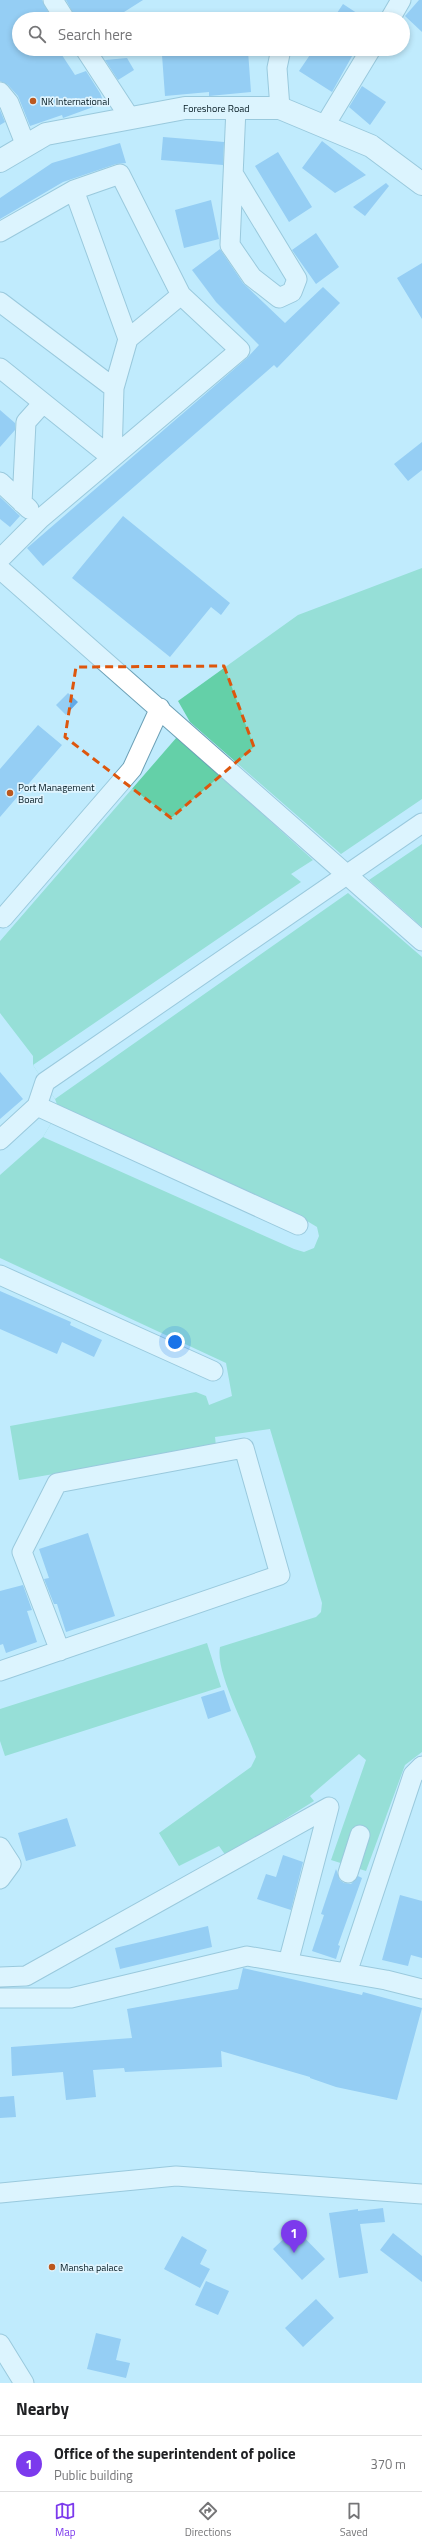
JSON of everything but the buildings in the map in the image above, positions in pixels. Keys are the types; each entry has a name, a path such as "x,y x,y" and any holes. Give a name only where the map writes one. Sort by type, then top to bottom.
{"main road":[{"name":"Foreshore Road","path":"0,161 46,134 130,118 185,108 280,108 325,125 372,146 422,184"}],"street":[{"path":"53,0 61,12"},
{"path":"394,12 401,0"},
{"path":"90,56 130,118"},
{"path":"280,56 277,68 280,108"},
{"path":"325,125 367,56"},
{"path":"0,92 9,103 26,146"},
{"path":"234,175 297,279 292,292 279,298 252,277 230,245 236,108"},
{"path":"0,232 74,190 120,174 181,295 240,350 40,519 0,558"},
{"path":"74,190 128,339"},
{"path":"112,458 114,388 128,339 181,295"},
{"path":"0,302 114,388"},
{"path":"0,368 112,458"},
{"path":"22,503 26,422 43,403"},
{"path":"0,482 40,519"},
{"path":"0,569 160,708 422,941"},
{"path":"3,918 132,769 160,708"},
{"path":"0,1140 37,1106 45,1082 422,823"},
{"path":"37,1106 298,1225"},
{"path":"0,1275 213,1371"},
{"path":"0,1671 60,1651 280,1575 244,1448 57,1483 22,1552 60,1651"},
{"path":"347,1973 413,1775 422,1766"},
{"path":"0,1976 26,1976 329,1807 288,1963"},
{"path":"348,1873 360,1835"},
{"path":"0,1847 11,1864 0,1879"},
{"path":"0,1998 71,1998 247,1956 347,1973 422,1989"},
{"path":"0,2193 176,2176 422,2194"},
{"path":"0,2344 24,2383"}],"highlighted area":[{"path":"224,666 254,747 171,818 65,737 76,667"}],"shaded area":[{"path":"422,568 422,1752 405,1765 366,1871 331,1860 366,1760 359,1754 310,1796 314,1801 226,1856 219,1846 179,1866 159,1833 251,1767 256,1757 222,1671 220,1647 316,1617 321,1612 322,1603 270,1429 215,1437 216,1446 19,1480 10,1426 196,1392 206,1396 209,1405 232,1396 226,1363 0,1258 0,1175 43,1137 59,1110 55,1099 33,1065 33,1056 0,1013 0,941 190,722 178,701 298,615"},
{"path":"207,1643 221,1687 5,1756 0,1741 0,1709"}],"pier":[{"path":"190,722 341,854 422,799 422,844 369,880 422,927 422,957 348,893 55,1099 33,1065 301,882 291,874 313,860 177,736"},
{"path":"59,1110 307,1221 317,1227 319,1236 314,1248 304,1252 294,1249 43,1137"}],"place":[{"name":"NK International","path":"33,101"},
{"name":"Port Management Board","path":"10,793"},
{"name":"Office of the superintendent of police","path":"294,2253"},
{"name":"Mansha palace","path":"52,2267"}]}
